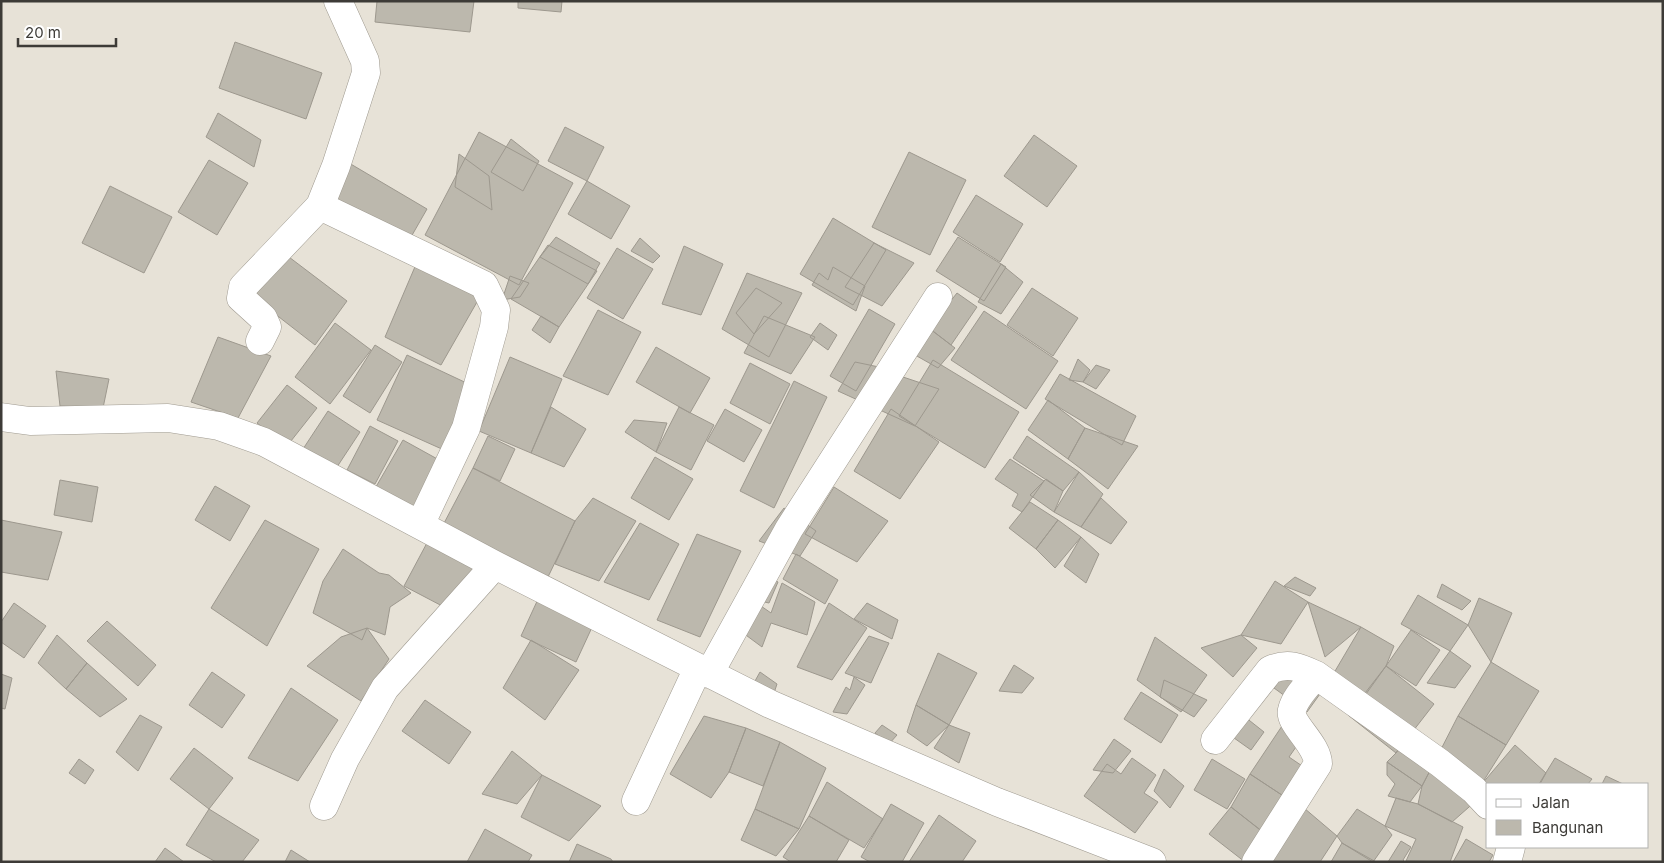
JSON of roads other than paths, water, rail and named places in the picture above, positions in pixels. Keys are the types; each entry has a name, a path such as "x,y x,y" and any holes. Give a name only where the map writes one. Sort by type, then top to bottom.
{"street":[{"path":"260,341 267,326 262,318 240,298 243,287 320,206 336,166 366,74 365,61 338,1"},
{"path":"320,206 484,285 496,310 494,327 466,428 420,525"},
{"path":"636,801 704,671 789,529 938,297"},
{"path":"1,417 30,421 168,418 219,426 264,442 495,565 770,704 997,802 1152,862"},
{"path":"324,806 345,759 385,688 495,565"},
{"path":"1215,740 1270,670 1282,664 1296,666 1316,675 1440,763 1474,790 1486,803"},
{"path":"1256,862 1318,764 1318,756 1311,742 1293,719 1291,712 1297,699 1316,675"},
{"path":"1507,862 1511,848"}]}
